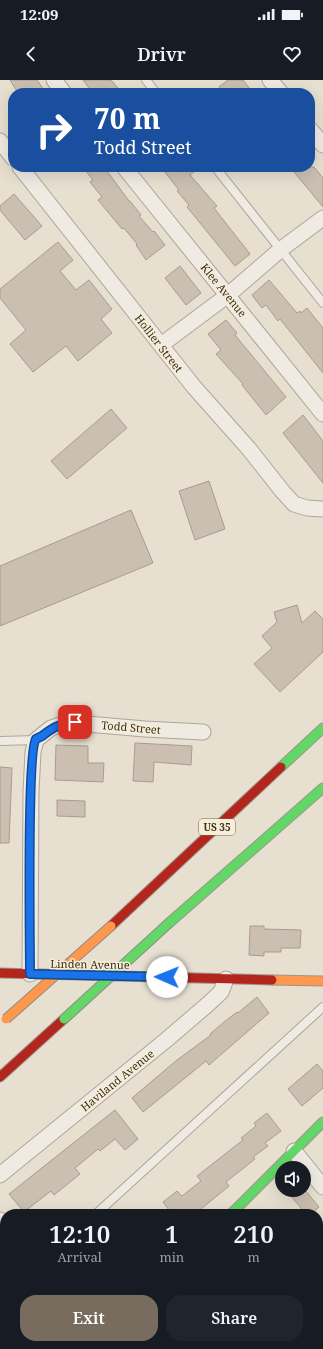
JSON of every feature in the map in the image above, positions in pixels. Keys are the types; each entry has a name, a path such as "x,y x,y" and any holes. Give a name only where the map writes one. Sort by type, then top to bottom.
{"main road":[{"name":"US 35","path":"3,1021 111,926 323,728"},
{"path":"0,1078 169,923 323,788"},
{"name":"Linden Avenue","path":"0,974 323,981"},
{"path":"236,1209 323,1122"}],"street":[{"path":"54,80 60,88"},
{"path":"270,80 277,88"},
{"path":"315,135 323,145"},
{"path":"0,141 8,151"},
{"name":"Hollier Street","path":"24,172 194,386 249,449 282,492 294,504 307,508 323,509"},
{"name":"Klee Avenue","path":"128,172 323,414"},
{"path":"161,344 228,295 280,250 323,218"},
{"name":"Todd Street","path":"36,740 51,728 75,722 145,729 203,732"},
{"path":"30,974 31,792 33,752 36,740"},
{"name":"Haviland Avenue","path":"0,1175 202,1010 221,992 226,979"},
{"path":"294,1151 323,1187"}],"lane":[{"path":"146,80 152,88"},
{"path":"219,172 323,303"},
{"path":"0,741 36,740"},
{"path":"101,1209 323,1007"}],"building":[{"path":"10,80 37,80 43,88 15,88"},
{"path":"83,80 111,80 118,88 89,88"},
{"path":"228,80 243,80 249,88 220,88 219,87"},
{"path":"315,168 323,178 323,207 294,172 315,172"},
{"path":"87,172 108,172 141,215 139,216 165,245 146,260 136,245 137,244 124,228 122,229 98,200 102,197 90,182 93,180"},
{"path":"165,172 194,172 190,175 217,206 214,208 250,254 235,266 187,207 189,205 177,191 179,190"},
{"path":"14,194 42,226 25,240 0,210 0,206"},
{"path":"58,242 73,260 60,271 76,290 89,280 112,309 101,319 112,333 78,361 66,346 33,372 10,344 26,330 0,298 0,289"},
{"path":"180,266 201,293 186,305 165,278"},
{"path":"269,280 297,313 300,311 301,313 307,308 323,328 323,373 280,319 278,321 266,305 262,308 252,295"},
{"path":"226,320 237,333 235,335 286,397 266,415 242,385 243,384 216,354 221,350 208,334"},
{"path":"111,409 127,428 67,479 51,461"},
{"path":"303,415 323,441 323,483 283,433"},
{"path":"209,481 225,529 195,540 179,491"},
{"path":"131,510 153,563 0,626 0,566"},
{"path":"297,605 302,623 315,611 323,619 323,652 280,692 254,664 272,648 262,636 277,622 274,612"},
{"path":"135,743 192,746 191,765 154,762 153,782 133,781"},
{"path":"56,745 88,746 88,763 104,763 103,782 55,780"},
{"path":"0,767 12,768 9,843 0,843"},
{"path":"57,800 85,801 85,817 57,816"},
{"path":"250,926 264,926 264,929 301,930 300,948 281,948 281,952 264,952 264,956 249,955"},
{"path":"257,997 269,1013 209,1065 206,1061 143,1112 132,1098 177,1060 211,1035 210,1034 224,1022 237,1012 238,1013"},
{"path":"317,1064 323,1071 323,1088 302,1106 288,1089"},
{"path":"115,1110 138,1139 125,1150 115,1139 100,1151 98,1149 75,1168 80,1174 54,1195 51,1191 28,1209 22,1209 9,1194"},
{"path":"267,1113 281,1131 265,1143 268,1146 253,1157 255,1159 226,1182 229,1186 201,1209 168,1209 163,1202 177,1191 182,1196 201,1181 197,1176 243,1140 241,1138 256,1126 254,1123"},
{"path":"292,1197 311,1197 319,1207 317,1209 302,1209"}],"traffic: fast":[{"path":"281,767 323,728"},
{"path":"169,923 323,788"},
{"path":"64,1019 169,923"},
{"path":"236,1209 323,1122"}],"traffic: slow":[{"path":"6,1019 111,926"},
{"path":"272,980 323,981"}],"traffic: jam":[{"path":"111,926 281,767"},
{"path":"0,973 272,980"},
{"path":"0,1077 64,1019"}],"route":[{"path":"75,722 51,728 36,740 34,746 31,792 30,974 167,977"}]}
